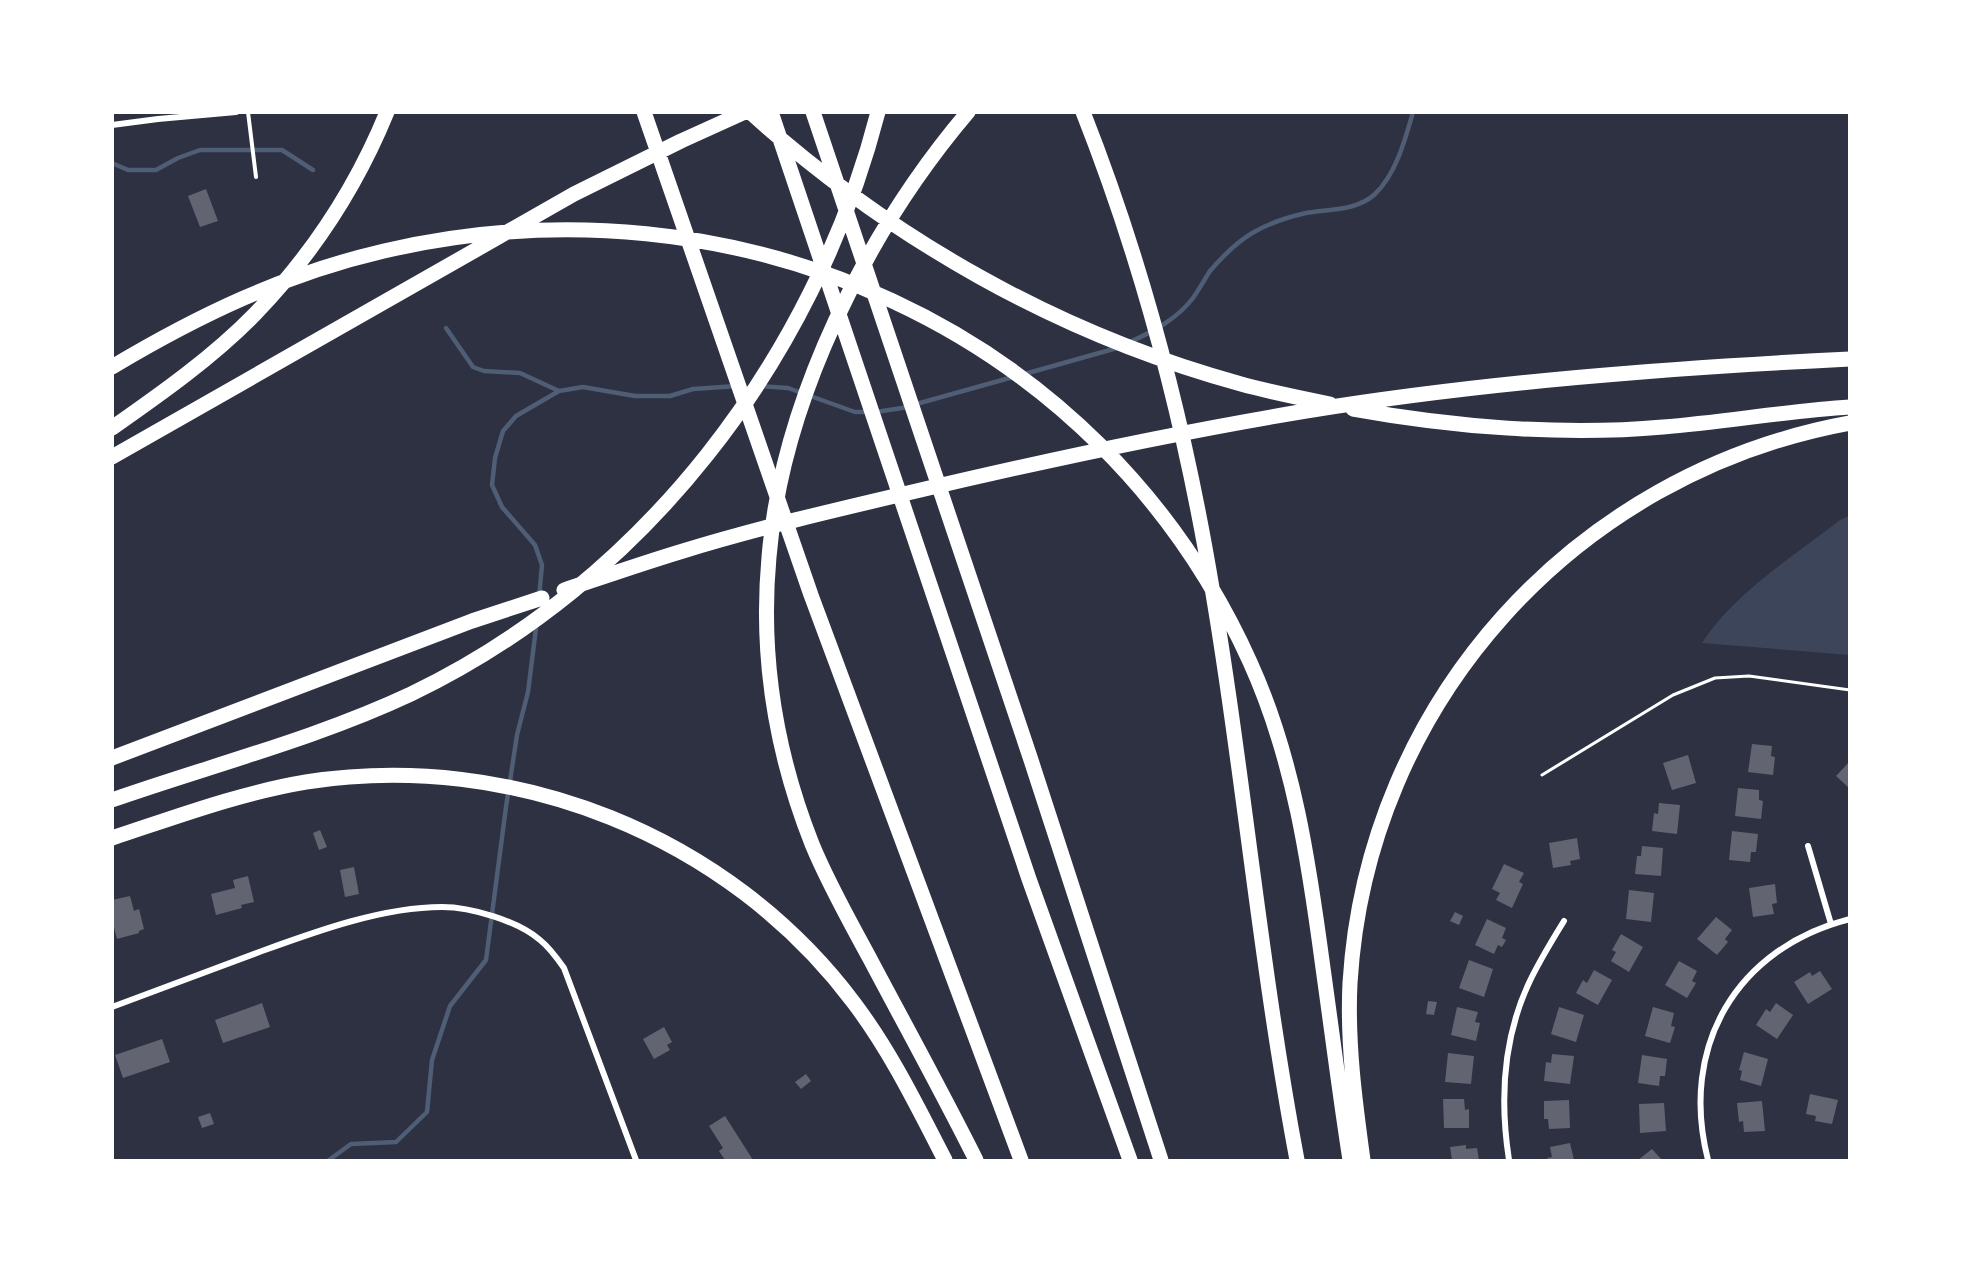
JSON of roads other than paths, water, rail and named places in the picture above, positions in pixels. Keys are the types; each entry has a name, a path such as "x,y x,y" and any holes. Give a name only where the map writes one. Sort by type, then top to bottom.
{"highway":[{"path":"112,428 156,397 232,336 302,260 340,206 366,160 387,112"},
{"path":"112,457 574,194 745,112"},
{"path":"750,112 808,162 873,212 976,276 1040,309 1139,351 1243,385 1355,409 1472,426 1591,429 1662,427 1850,407"},
{"path":"771,112 1026,869 1130,1161"},
{"path":"813,112 1071,881 1161,1161"},
{"path":"112,800 318,732 412,693 464,666 522,630 598,570 676,492 724,435 778,355 804,307 849,206 878,112"},
{"path":"968,112 909,190 870,252 820,358 805,398 783,475 774,518 767,590 767,642 781,747 789,776 822,867 976,1161"},
{"path":"1083,112 1110,184 1146,296 1195,501 1226,684 1266,971 1297,1161"},
{"path":"645,114 825,633 1020,1161"},
{"path":"112,367 218,309 280,282 383,251 480,235 528,231 586,231 698,240 784,259 870,290 972,343 1044,394 1109,453 1165,518 1197,565 1223,609 1251,665 1282,748 1298,806 1350,1161"},
{"path":"564,590 684,550 811,515 1008,469 1196,430 1318,409 1508,385 1683,369 1850,359"},
{"path":"1363,1161 1354,1093 1350,1027 1350,982 1357,923 1368,869 1384,814 1409,756 1442,697 1475,649 1517,600 1562,558 1610,521 1667,486 1718,462 1776,441 1850,423"},
{"path":"112,758 542,598"},
{"path":"112,838 223,802 288,786 365,776 457,778 511,787 560,799 627,824 679,850 736,887 793,935 834,979 870,1025 898,1071 945,1161"}],"street":[{"path":"112,125 236,112"},
{"path":"1808,846 1831,924"},
{"path":"112,1007 292,940 382,914 452,907 504,920 540,940 564,968 636,1161"},
{"path":"1708,1161 1703,1141 1700,1108 1705,1060 1716,1023 1736,991 1769,958 1804,935 1850,919"},
{"path":"1509,1161 1504,1085 1516,1017 1533,976 1564,921"}],"lane":[{"path":"248,112 256,177"}],"waterway":[{"path":"1130,342 1156,329 1180,312 1193,298 1210,271 1236,245 1254,232 1286,218 1342,208 1368,200 1389,177 1403,145 1413,112"},
{"path":"112,163 128,170 156,170 178,158 200,150 282,150 313,170"},
{"path":"446,328 473,367 484,371 520,373 559,391"},
{"path":"1021,375 1117,348"},
{"path":"876,412 902,408 1013,377"},
{"path":"539,597 542,565 535,545 502,507 492,485 495,458 503,431 516,416 559,391 583,387 635,396 670,396 693,389 737,386"},
{"path":"760,386 788,388 855,412 868,412"},
{"path":"329,1160 351,1144 396,1142 427,1112 432,1060 450,1006 486,960 506,807 517,735 528,692 537,620"}]}
